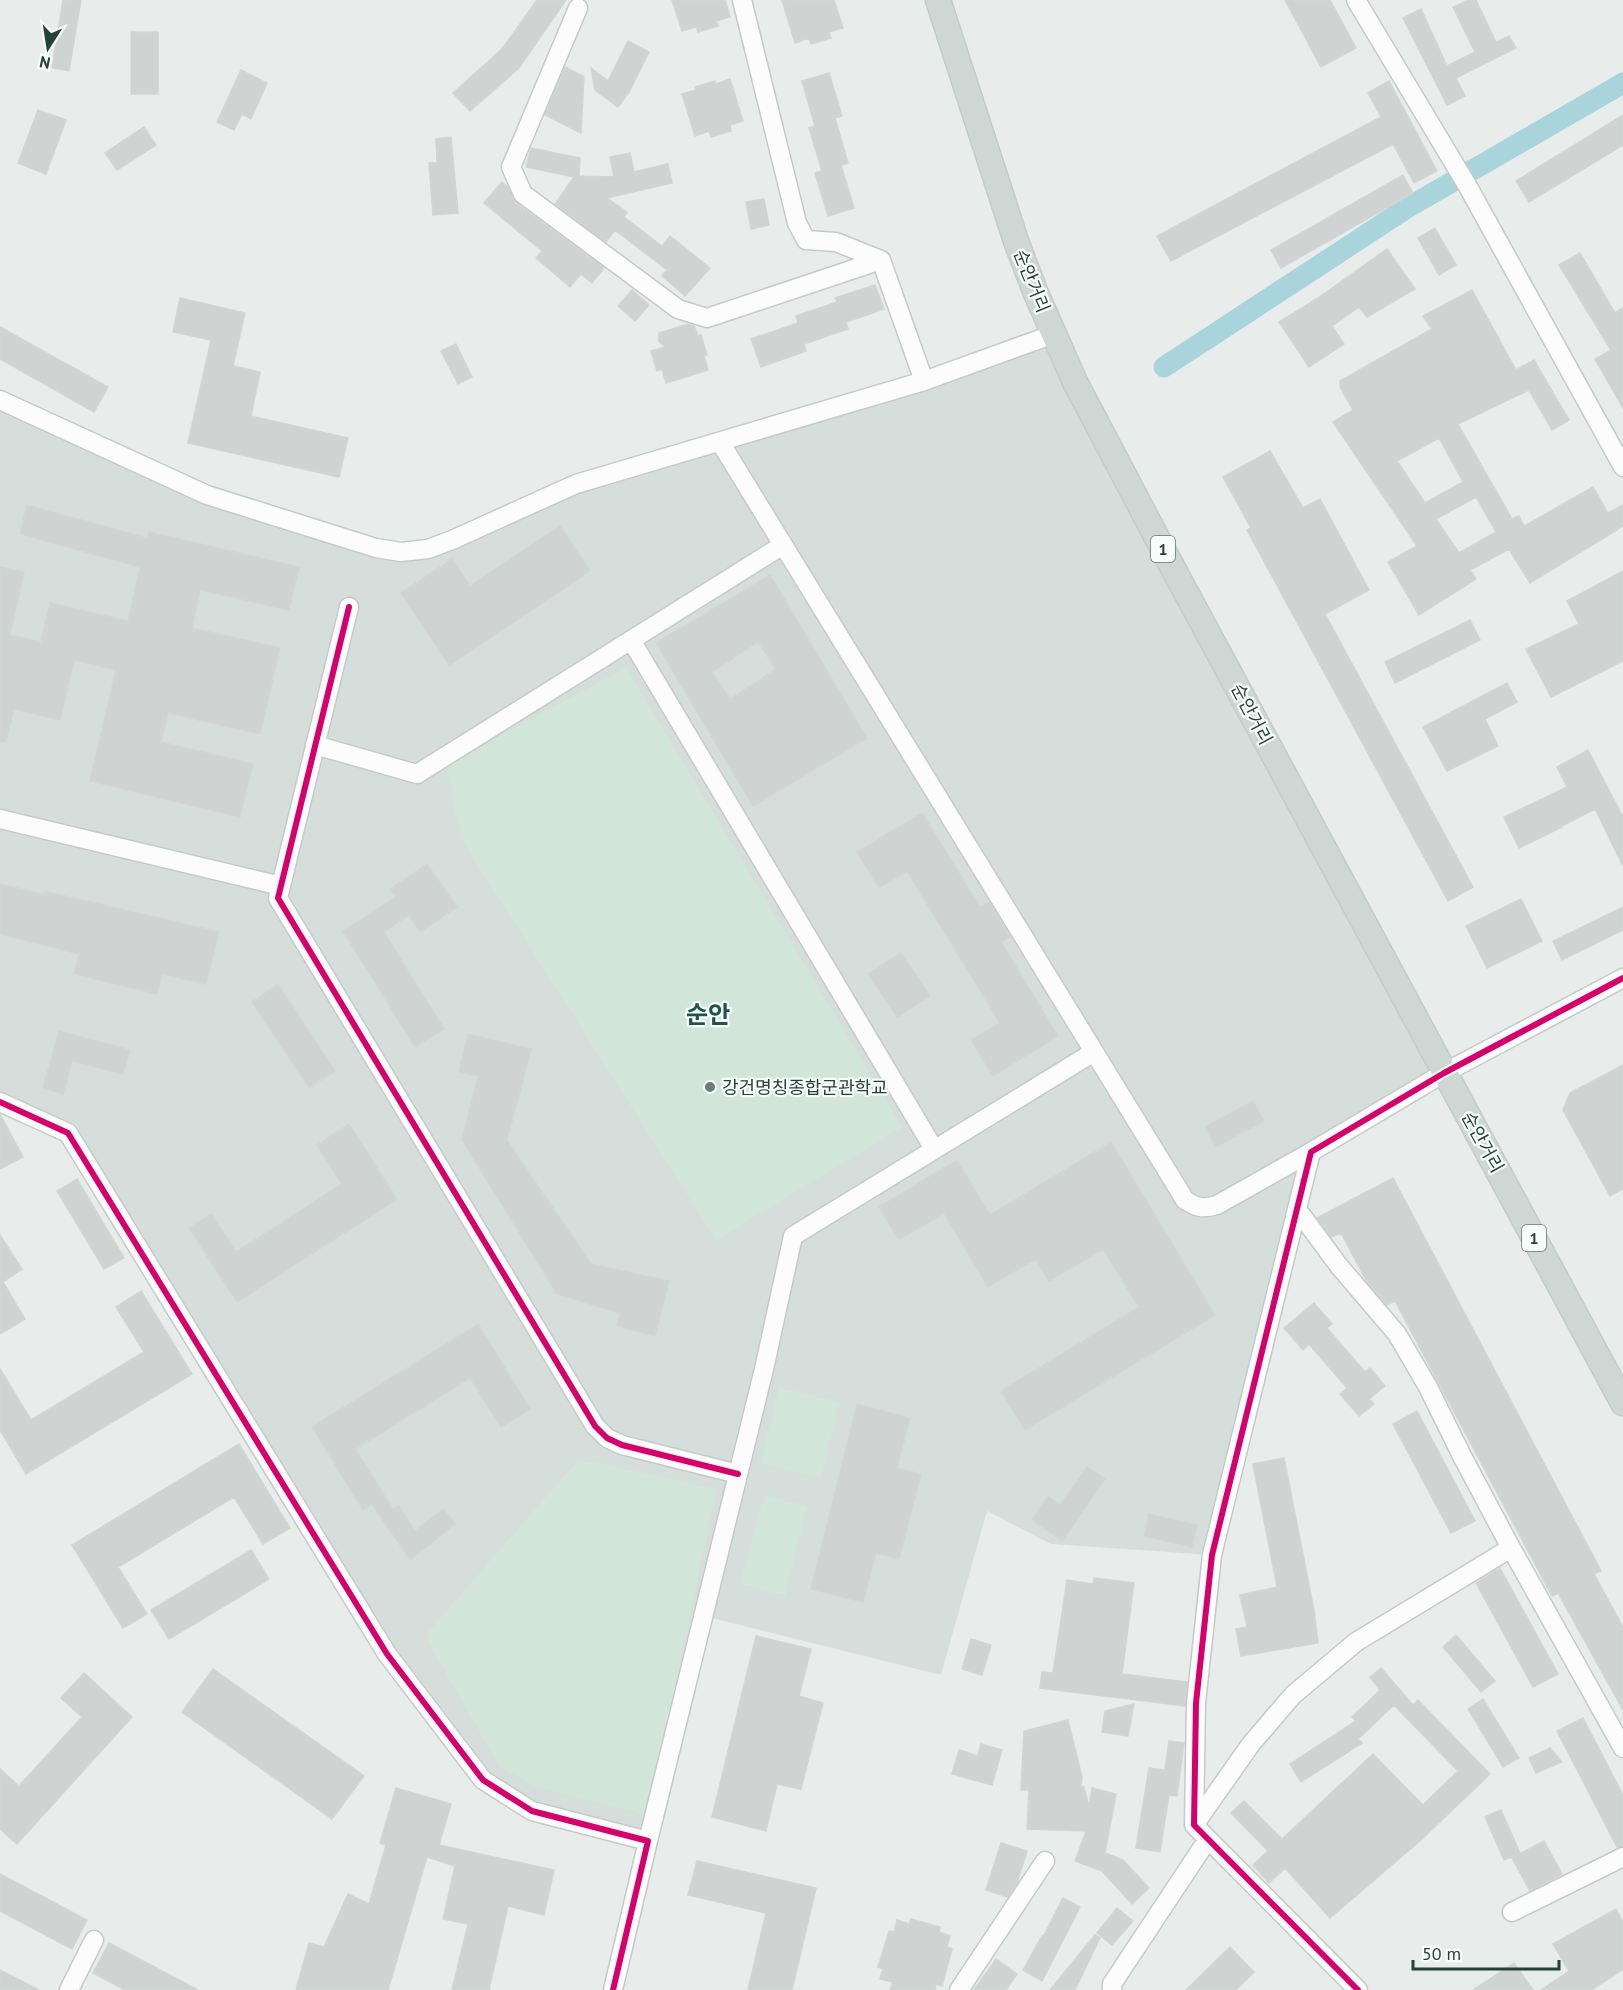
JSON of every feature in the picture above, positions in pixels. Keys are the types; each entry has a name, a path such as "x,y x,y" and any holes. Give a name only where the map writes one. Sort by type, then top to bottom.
{"main road":[{"name":"순안거리","path":"938,0 1016,242 1075,382 1623,1403"}],"street":[{"path":"742,0 797,223 806,240 836,242 881,260 924,381"},
{"path":"1356,0 1455,164 1623,467"},
{"path":"578,8 511,168 523,194 678,309 707,318 881,260"},
{"path":"0,400 207,495 376,548 401,552 428,549 452,540 576,484 924,381 1054,334"},
{"path":"720,442 1185,1200 1196,1207 1205,1208 1217,1205 1444,1073 1623,978"},
{"path":"315,745 417,774 783,545"},
{"path":"348,607 278,898 595,1426 607,1438 622,1445 738,1474"},
{"path":"631,640 934,1149"},
{"path":"0,819 281,886"},
{"path":"613,1990 764,1369 793,1236 1094,1052"},
{"path":"0,1102 68,1133 387,1654 483,1780 532,1811 648,1841"},
{"path":"1311,1152 1212,1555 1196,1703 1194,1825 1358,1990"},
{"path":"1297,1209 1340,1266 1397,1334 1428,1387 1511,1548 1623,1748"},
{"path":"1194,1825 1251,1744 1293,1695 1356,1642 1511,1548"},
{"path":"1112,1990 1112,1984 1208,1839"},
{"path":"1512,1912 1623,1857"},
{"path":"959,1990 1045,1861"},
{"path":"69,1990 93,1940"}],"shaded area":[{"name":"강건명칭종합군관학교","path":"1054,334 1444,1073 1311,1152 1212,1555 1051,1544 987,1511 941,1675 704,1616 648,1841 532,1811 483,1780 387,1654 68,1133 0,1102 0,400 207,495 401,552 576,484"}],"green space":[{"path":"626,668 902,1127 716,1240 460,837 446,765"},
{"path":"779,1387 840,1402 821,1478 760,1463"},
{"path":"579,1459 717,1489 648,1815 537,1787 500,1767 425,1636"},
{"path":"764,1495 808,1506 785,1596 740,1584"}],"building":[{"path":"63,0 81,0 69,71 52,68"},
{"path":"537,0 566,0 519,68 470,111 453,93 502,49"},
{"path":"672,0 725,0 730,17 716,21 718,26 698,32 696,27 682,31"},
{"path":"782,0 834,0 843,28 829,32 831,38 811,44 809,38 795,43"},
{"path":"1285,0 1330,0 1356,48 1321,67"},
{"path":"1468,0 1476,0 1496,42 1509,36 1516,48 1456,78 1465,96 1447,105 1403,18 1421,9 1447,66 1475,52 1453,7"},
{"path":"131,32 158,32 158,94 131,94"},
{"path":"628,41 649,52 629,92 618,107 595,90 591,68 608,81"},
{"path":"565,67 584,77 581,133 545,115"},
{"path":"241,70 267,83 251,119 242,114 234,130 217,122"},
{"path":"829,73 842,116 835,118 848,163 841,165 854,208 828,216 815,173 822,171 809,128 815,126 802,81"},
{"path":"730,79 743,121 730,125 731,131 711,137 709,131 695,136 682,94 696,90 695,87"},
{"path":"1389,81 1437,171 1414,183 1393,144 1171,261 1157,236 1381,117 1368,93"},
{"path":"38,110 66,120 46,174 18,163"},
{"path":"1623,115 1623,145 1529,202 1516,181"},
{"path":"144,127 156,145 117,170 105,153"},
{"path":"451,137 458,213 433,215 429,163 437,163 436,139"},
{"path":"531,148 580,158 579,176 614,177 610,157 630,153 634,172 668,164 672,183 607,198 627,212 624,217 662,246 670,236 710,268 685,296 662,276 667,270 615,230 606,242 555,204 574,177 526,167"},
{"path":"1403,175 1413,193 1281,268 1271,250"},
{"path":"502,182 508,187 516,203 604,268 592,283 581,274 570,287 536,258 542,251 484,203"},
{"path":"764,199 769,225 751,229 746,202"},
{"path":"1435,228 1456,265 1439,275 1418,238"},
{"path":"1387,249 1415,289 1367,317 1359,307 1332,326 1344,344 1309,367 1279,322 1318,298"},
{"path":"1580,253 1615,313 1623,308 1623,408 1595,359 1611,350 1559,265"},
{"path":"875,285 884,309 846,322 848,329 804,344 806,351 761,367 751,339 798,323 796,316 837,302 835,298"},
{"path":"632,290 649,305 635,321 618,306"},
{"path":"1472,290 1516,370 1534,360 1569,420 1552,430 1529,390 1458,424 1512,519 1519,516 1524,526 1593,487 1608,513 1623,505 1623,526 1530,583 1509,549 1470,570 1476,579 1419,615 1388,562 1417,546 1333,422 1353,410 1340,387 1340,381 1432,329 1423,316","holes":["1439,438 1463,482 1425,503 1397,461","1476,497 1496,532 1459,553 1436,519"]},
{"path":"180,298 245,313 233,366 260,372 251,416 348,438 339,477 188,443 211,340 173,332"},
{"path":"688,324 694,326 698,336 701,335 707,355 704,356 708,370 666,383 662,369 657,371 651,351 665,347 659,342 659,333"},
{"path":"0,327 108,387 94,412 0,359"},
{"path":"456,344 472,377 458,384 441,351"},
{"path":"1270,451 1303,508 1320,499 1369,590 1325,614 1473,887 1448,901 1247,530 1251,528 1223,477"},
{"path":"27,505 147,538 149,532 299,567 289,610 200,590 192,628 280,648 260,734 168,713 161,742 253,764 240,817 90,781 116,670 74,660 60,720 14,709 6,742 0,742 0,567 24,572 10,635 41,642 50,603 128,621 140,567 20,534"},
{"path":"560,526 590,571 449,665 401,593 452,559 470,586"},
{"path":"1623,571 1623,661 1551,697 1526,649 1579,624 1567,601"},
{"path":"770,575 867,738 753,806 656,643","holes":["758,642 776,669 730,699 712,672"]},
{"path":"1470,620 1480,640 1395,683 1385,662"},
{"path":"1507,683 1517,702 1485,719 1498,746 1447,771 1423,727"},
{"path":"1588,750 1623,817 1623,866 1595,809 1519,848 1504,817 1567,787 1557,767"},
{"path":"922,813 980,907 989,902 1010,937 1001,942 1058,1036 993,1076 971,1040 1000,1023 907,871 879,888 857,852"},
{"path":"427,864 457,907 420,932 409,915 384,932 444,1029 415,1047 343,931 396,897 390,889"},
{"path":"0,884 44,894 44,891 219,932 206,984 162,974 157,994 74,974 79,954 0,934"},
{"path":"1521,899 1542,941 1487,968 1466,926"},
{"path":"1623,907 1623,930 1562,960 1553,941"},
{"path":"901,953 930,996 897,1017 868,974"},
{"path":"278,984 335,1071 309,1088 252,1002"},
{"path":"59,1031 130,1050 123,1074 72,1061 63,1094 43,1088"},
{"path":"468,1034 531,1049 507,1140 591,1264 669,1281 655,1336 617,1326 620,1313 557,1294 462,1140 478,1076 459,1072"},
{"path":"1623,1065 1623,1189 1610,1196 1563,1110 1570,1093"},
{"path":"1253,1101 1264,1121 1216,1147 1205,1127"},
{"path":"0,1114 23,1157 0,1169"},
{"path":"349,1124 397,1199 237,1302 189,1228 211,1214 236,1252 342,1184 317,1145"},
{"path":"1111,1142 1215,1315 1025,1430 1001,1391 1139,1307 1103,1249 1049,1281 1035,1259 988,1287 944,1213 899,1240 879,1207 957,1160 990,1215"},
{"path":"1393,1178 1601,1571 1594,1574 1623,1627 1623,1710 1558,1593 1552,1596 1395,1301 1387,1305 1366,1280 1341,1233 1332,1237 1317,1218"},
{"path":"77,1179 124,1258 104,1269 57,1191"},
{"path":"0,1235 22,1269 3,1282 25,1319 0,1334"},
{"path":"141,1291 192,1374 26,1474 0,1430 0,1369 31,1420 144,1352 116,1307"},
{"path":"1314,1303 1332,1324 1327,1328 1365,1372 1370,1368 1385,1386 1369,1399 1374,1404 1359,1416 1340,1394 1347,1388 1309,1344 1303,1350 1284,1328"},
{"path":"478,1324 530,1409 501,1427 470,1378 355,1449 393,1509 399,1506 415,1531 443,1509 455,1524 410,1560 372,1504 363,1510 312,1427"},
{"path":"857,1404 910,1418 897,1468 921,1474 899,1559 876,1553 863,1602 811,1589"},
{"path":"1417,1411 1475,1521 1451,1533 1393,1424"},
{"path":"239,1444 290,1528 263,1544 234,1497 118,1567 147,1614 123,1628 72,1545"},
{"path":"1284,1458 1314,1610 1318,1643 1241,1656 1236,1629 1247,1627 1240,1595 1277,1587 1253,1464"},
{"path":"1087,1467 1105,1479 1062,1541 1032,1520 1048,1496 1060,1505"},
{"path":"1149,1514 1197,1525 1192,1547 1144,1536"},
{"path":"251,1550 269,1579 169,1639 151,1610"},
{"path":"1500,1568 1558,1674 1533,1687 1476,1583"},
{"path":"1094,1578 1134,1583 1122,1674 1187,1682 1185,1706 1040,1688 1042,1672 1053,1673 1067,1580 1093,1584"},
{"path":"1456,1635 1495,1681 1481,1692 1443,1647"},
{"path":"756,1636 811,1649 799,1696 823,1703 801,1789 777,1784 766,1831 712,1817"},
{"path":"971,1639 991,1645 982,1675 962,1669"},
{"path":"1381,1668 1413,1705 1418,1700 1490,1774 1421,1840 1330,1918 1285,1868 1269,1883 1253,1865 1268,1851 1231,1813 1244,1801 1282,1839 1373,1754 1423,1805 1458,1771 1394,1705 1358,1739 1362,1743 1301,1782 1290,1764 1356,1721 1352,1717 1380,1690 1370,1677"},
{"path":"213,1669 364,1776 332,1819 182,1712"},
{"path":"84,1673 132,1717 17,1844 0,1829 0,1769 19,1786 82,1717 61,1698"},
{"path":"1483,1699 1519,1758 1503,1767 1468,1709"},
{"path":"1134,1704 1128,1736 1102,1732 1105,1711"},
{"path":"1583,1718 1623,1795 1623,1846 1617,1847 1557,1731"},
{"path":"1068,1720 1082,1777 1081,1786 1084,1787 1089,1807 1092,1788 1116,1794 1105,1853 1123,1860 1149,1888 1132,1904 1102,1871 1075,1861 1086,1831 1027,1829 1029,1790 1021,1790 1024,1731"},
{"path":"1169,1741 1184,1743 1177,1796 1169,1795 1160,1852 1136,1848 1149,1768 1165,1770"},
{"path":"981,1744 1002,1750 992,1785 952,1774 959,1750 978,1756"},
{"path":"1550,1748 1562,1762 1536,1773 1529,1758"},
{"path":"396,1788 451,1804 439,1845 554,1870 544,1915 508,1906 489,1990 452,1990 468,1924 443,1919 455,1866 427,1857 388,1990 296,1990 309,1943 324,1947 348,1894 369,1904 386,1845 380,1843"},
{"path":"1501,1810 1520,1853 1504,1860 1485,1817"},
{"path":"1544,1841 1562,1874 1530,1891 1512,1858"},
{"path":"1001,1843 1027,1851 1017,1883 1008,1897 986,1890"},
{"path":"697,1861 816,1888 792,1990 748,1990 766,1913 688,1895"},
{"path":"0,1874 87,1920 72,1949 0,1911"},
{"path":"1063,1898 1080,1907 1042,1981 1023,1970"},
{"path":"1117,1908 1133,1921 1112,1945 1097,1933"},
{"path":"1616,1909 1623,1922 1623,1969 1592,1990 1541,1990 1569,1971 1553,1944"},
{"path":"911,1919 940,1927 939,1932 950,1936 947,1947 952,1949 942,1986 936,1984 935,1990 890,1990 893,1982 880,1979 883,1969 878,1967 889,1931 894,1932 897,1920 909,1924"},
{"path":"1095,1935 1100,1938 1075,1990 1050,1990"},
{"path":"109,1943 198,1990 125,1990 93,1973"},
{"path":"1230,1947 1254,1972 1236,1990 1186,1990"},
{"path":"996,1959 1017,1974 1006,1990 974,1990"},
{"path":"1514,1963 1533,1990 1473,1990"},
{"path":"0,1970 39,1990 0,1990"}],"waterway":[{"path":"1164,367 1407,208 1623,83"}],"cycle path":[{"path":"349,607 278,898 595,1426 607,1438 622,1445 738,1474"},
{"path":"1358,1990 1194,1825 1196,1703 1212,1555 1311,1152 1444,1073 1623,978"},
{"path":"0,1102 68,1133 387,1654 483,1780 532,1811 648,1841 613,1990"}],"place":[{"name":"강건명칭종합군관학교","path":"710,1087"}],"district":[{"name":"순안","path":"708,1014"}]}
